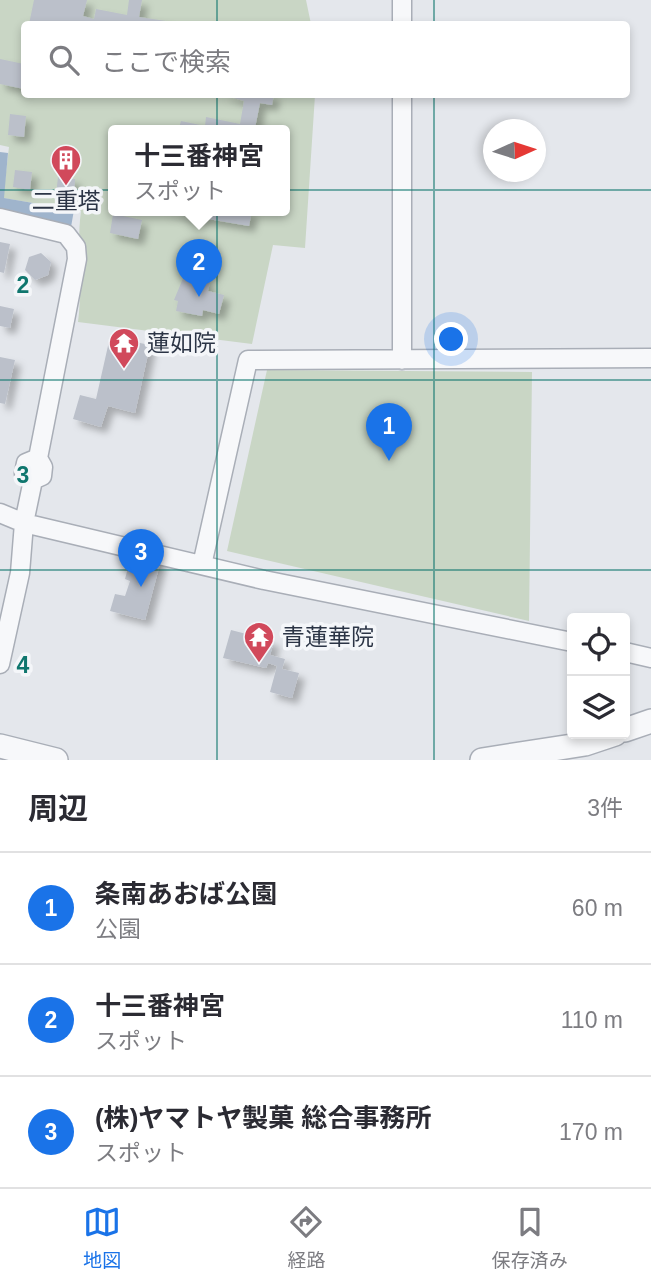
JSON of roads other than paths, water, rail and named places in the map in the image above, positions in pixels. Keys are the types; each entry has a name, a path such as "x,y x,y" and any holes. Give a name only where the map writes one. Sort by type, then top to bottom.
{"street":[{"path":"402,0 402,21"},
{"path":"402,98 402,360"},
{"path":"0,218 66,234 76,247 75,273 38,458 43,467 42,476 33,480 24,523 19,573 0,664"},
{"path":"202,565 248,360 651,358"},
{"path":"0,513 24,523 202,565 567,641"},
{"path":"630,653 651,658"},
{"path":"630,728 651,721"},
{"path":"482,760 585,744 600,739"},
{"path":"0,746 57,760"}],"water":[{"path":"0,152 8,153 4,198 74,210 71,227 0,213"}],"place":[{"name":"二重塔","path":"66,187"},
{"name":"十三番神宮","path":"199,297"},
{"name":"蓮如院","path":"124,370"},
{"name":"条南あおば公園","path":"389,461"},
{"name":"(株)ヤマトヤ製菓 総合事務所","path":"141,587"},
{"name":"青蓮華院","path":"259,664"}]}
